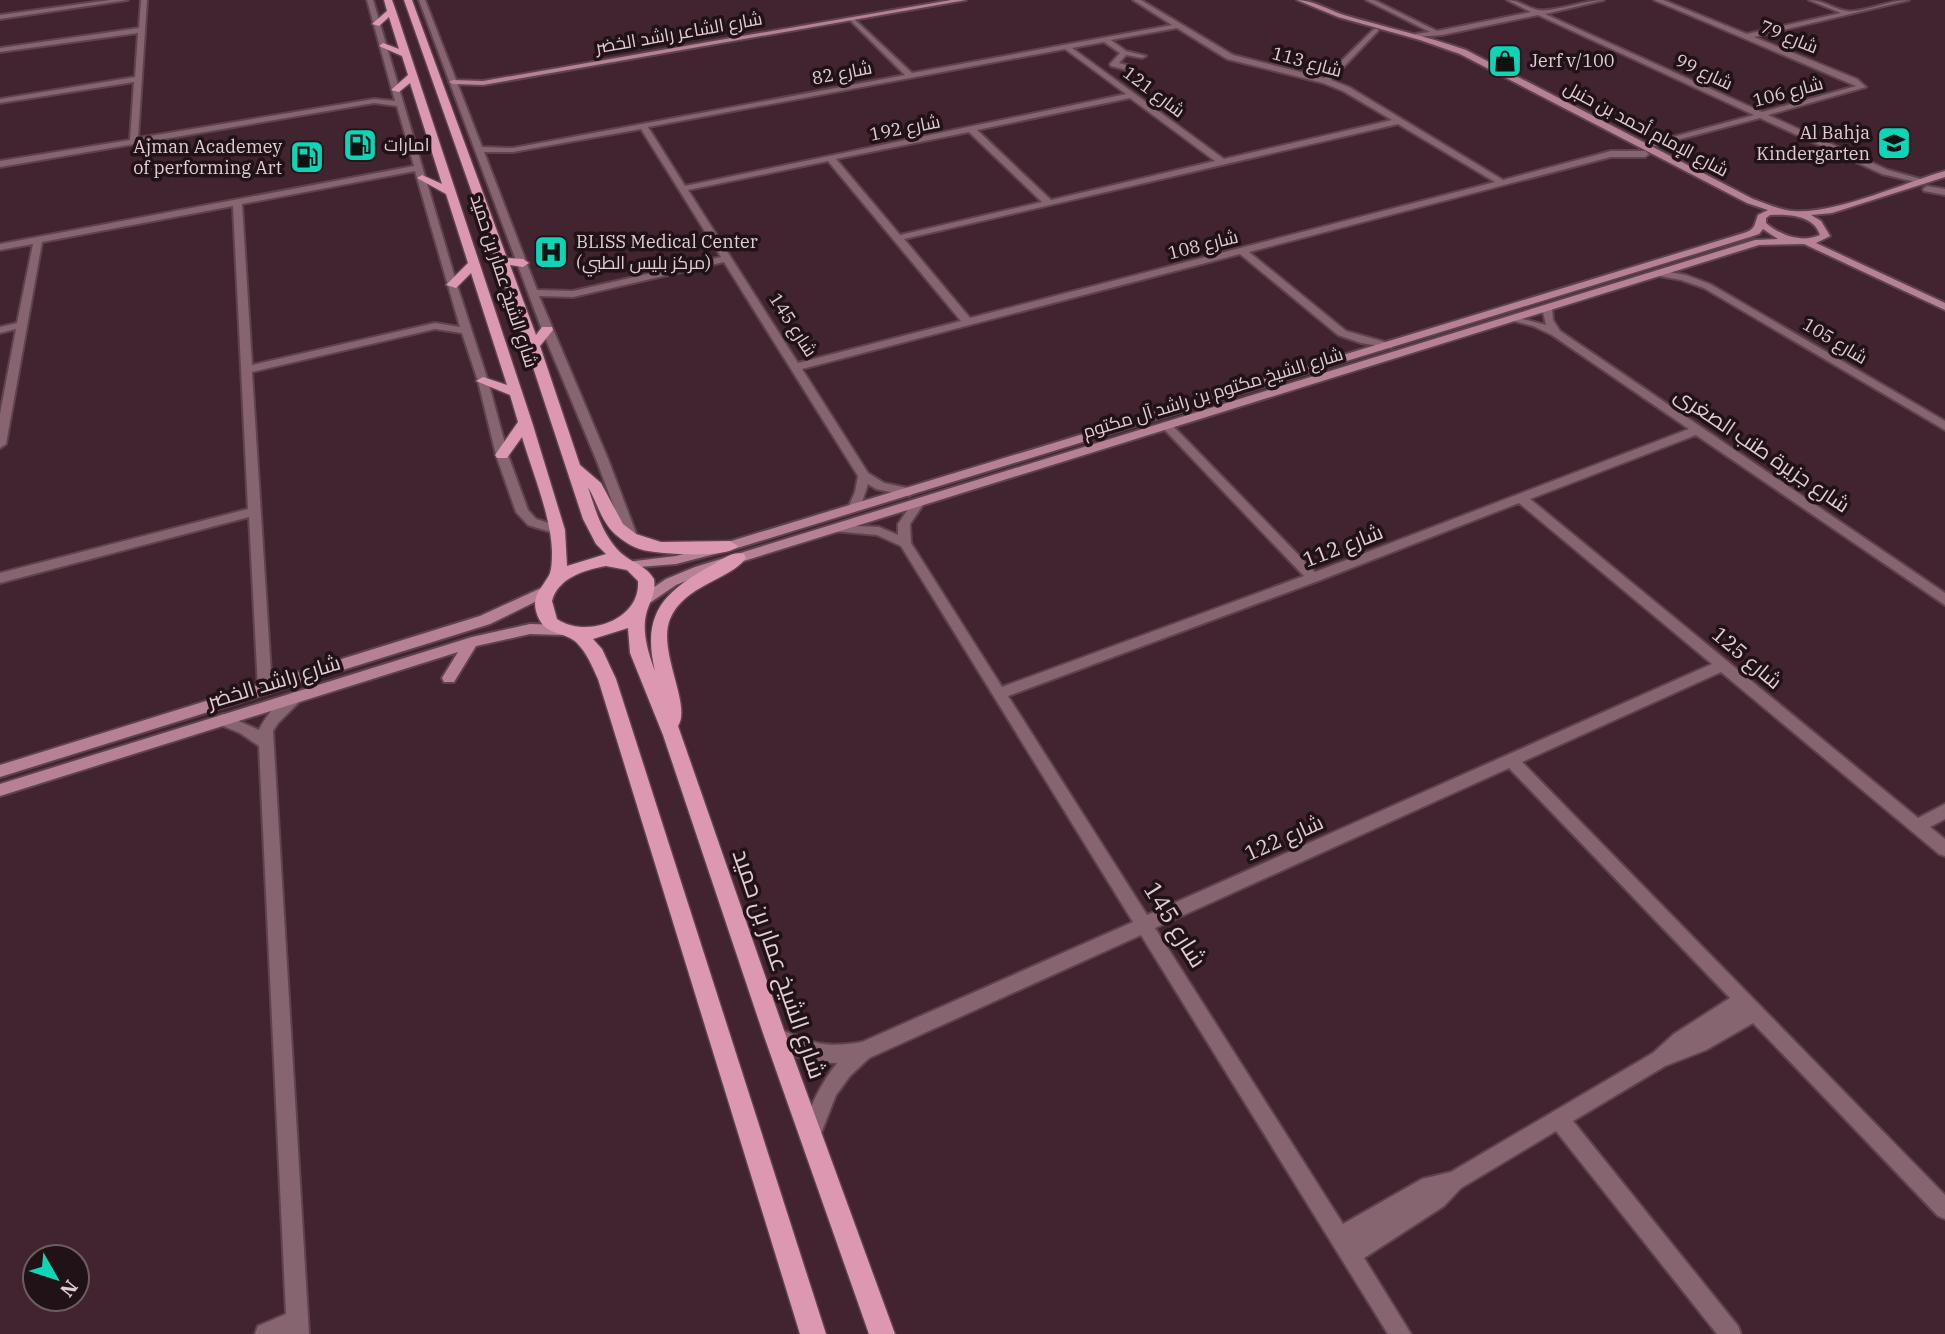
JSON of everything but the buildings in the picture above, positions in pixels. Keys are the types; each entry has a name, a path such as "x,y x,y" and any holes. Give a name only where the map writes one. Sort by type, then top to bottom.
{"main road":[{"name":"شارع الشيخ عمار بن حميد","path":"408,0 533,346 596,530 627,564"},
{"path":"376,24 390,6"},
{"name":"شارع الشيخ عمار بن حميد","path":"390,6 516,393 557,530 560,551 553,584"},
{"path":"383,46 405,54"},
{"path":"396,90 412,76"},
{"path":"450,117 465,112"},
{"path":"421,173 451,192"},
{"path":"501,261 523,262"},
{"path":"452,285 474,263"},
{"path":"533,346 547,330"},
{"path":"483,381 516,393"},
{"path":"502,455 525,422"},
{"path":"573,467 594,482 614,524 633,541 661,548 734,552"},
{"path":"672,735 671,697 658,648 660,623 670,605 685,589 734,552"},
{"path":"570,631 612,628 643,604 646,579 627,564 606,560 589,562 553,584 544,601 545,613 551,622 570,631 596,654 607,679 813,1334"},
{"name":"شارع الشيخ عمار بن حميد","path":"643,604 636,639 639,653 672,735 775,1036 882,1334"}],"street":[{"path":"0,17 125,0"},
{"path":"134,142 144,0"},
{"path":"369,0 452,285 483,381 502,455 526,518 539,526 557,530"},
{"path":"422,0 534,293 548,308 547,330 602,459 633,541"},
{"name":"شارع الشاعر راشد الخضر","path":"453,82 483,83 963,0"},
{"name":"شارع 113","path":"1136,0 1230,57 1326,81 1346,89 1503,183"},
{"name":"شارع الإمام أحمد بن حنبل","path":"1300,0 1344,17 1422,33 1645,150 1750,201 1781,212"},
{"path":"1369,0 1422,33 1448,32 1601,0"},
{"name":"شارع 99","path":"1510,0 1885,172 1945,192"},
{"name":"شارع 79","path":"1657,0 1859,83 1863,87 1857,90"},
{"path":"1812,0 1848,13"},
{"path":"1745,37 1906,0"},
{"name":"شارع الإمام أحمد بن حنبل","path":"1290,3 1325,17 1446,50 1624,143 1645,150 1762,221 1775,234 1801,241 1945,307"},
{"path":"849,20 909,76"},
{"name":"شارع 82","path":"479,149 513,150 1177,26"},
{"path":"0,50 142,30"},
{"path":"1326,81 1376,30"},
{"path":"1446,45 1440,38 1448,32"},
{"path":"1105,39 1124,53 1142,56"},
{"name":"شارع 121","path":"1067,47 1223,163"},
{"path":"1124,53 1114,64 1131,69"},
{"path":"0,101 139,79"},
{"name":"شارع الشاعر راشد الخضر","path":"458,93 483,83"},
{"path":"374,101 396,90"},
{"name":"شارع 106","path":"1645,150 1857,90"},
{"name":"شارع 192","path":"682,189 1133,95"},
{"path":"0,164 374,101 400,104"},
{"path":"898,238 1399,121"},
{"name":"شارع 145","path":"643,126 864,476"},
{"path":"972,130 1049,203"},
{"path":"1617,152 1624,143"},
{"name":"شارع 82","path":"485,164 513,150"},
{"name":"شارع 108","path":"796,368 1617,152 1645,150"},
{"path":"831,159 967,321"},
{"name":"شارع 99","path":"1885,172 1898,188"},
{"path":"0,247 237,203 421,173"},
{"path":"1801,241 1818,240 1832,219 1926,185 1945,174"},
{"path":"1781,212 1796,214 1829,211 1898,188 1945,183"},
{"path":"237,203 249,369 265,690"},
{"name":"شارع الشيخ مكتوم بن راشد آل مكتوم","path":"643,604 685,575 734,552 854,508 1747,235 1756,232 1768,213 1781,212"},
{"path":"1796,214 1816,222 1824,233 1849,253 1945,300"},
{"path":"0,440 38,240"},
{"name":"شارع الشيخ مكتوم بن راشد آل مكتوم","path":"627,564 734,552 837,528 1764,240 1801,241"},
{"path":"1242,251 1342,333 1361,341 1388,346"},
{"path":"534,293 573,294 726,259"},
{"name":"شارع 105","path":"1691,263 1695,274 1707,286"},
{"name":"شارع 105","path":"1657,274 1683,277 1707,286 1945,426"},
{"path":"548,308 573,294"},
{"path":"435,326 460,307"},
{"path":"1548,308 1548,320 1556,333"},
{"name":"شارع جزيرة طنب الصغرى","path":"1511,319 1536,324 1556,333 1945,600"},
{"path":"249,369 435,326 468,331"},
{"path":"0,332 22,327"},
{"path":"1342,333 1348,345 1346,358"},
{"path":"1167,426 1313,578"},
{"name":"شارع 112","path":"1001,693 1313,578 1698,430"},
{"path":"854,508 864,476 880,486 909,492"},
{"name":"شارع 125","path":"1522,499 1945,849"},
{"path":"837,528 879,531 905,543 904,524 919,502"},
{"path":"0,578 256,511"},
{"name":"شارع 145","path":"905,543 1401,1334"},
{"name":"شارع راشد الخضر","path":"0,771 485,621 553,584"},
{"name":"شارع راشد الخضر","path":"0,790 472,642 513,631 570,631"},
{"path":"449,678 472,642"},
{"name":"شارع 122","path":"775,1036 790,1045 816,1054 845,1055 863,1051 1723,665"},
{"path":"266,1334 298,1327 266,731 273,719 294,698"},
{"path":"223,720 245,729 268,744"},
{"path":"1511,760 1945,1209"},
{"path":"1917,826 1945,811"},
{"path":"1345,1245 1437,1199 1454,1181 1659,1059 1700,1044 1749,1006"},
{"name":"شارع 122","path":"811,1135 824,1096 841,1072 863,1051"},
{"path":"1559,1119 1730,1334"}],"place":[{"name":"Jerf v/100","path":"1505,61"},
{"name":"Al Bahja Kindergarten","path":"1894,143"},
{"name":"امارات","path":"360,145"},
{"name":"Ajman Academey of performing Art","path":"307,157"},
{"name":"BLISS Medical Center (مركز بليس الطبي)","path":"551,252"}]}
